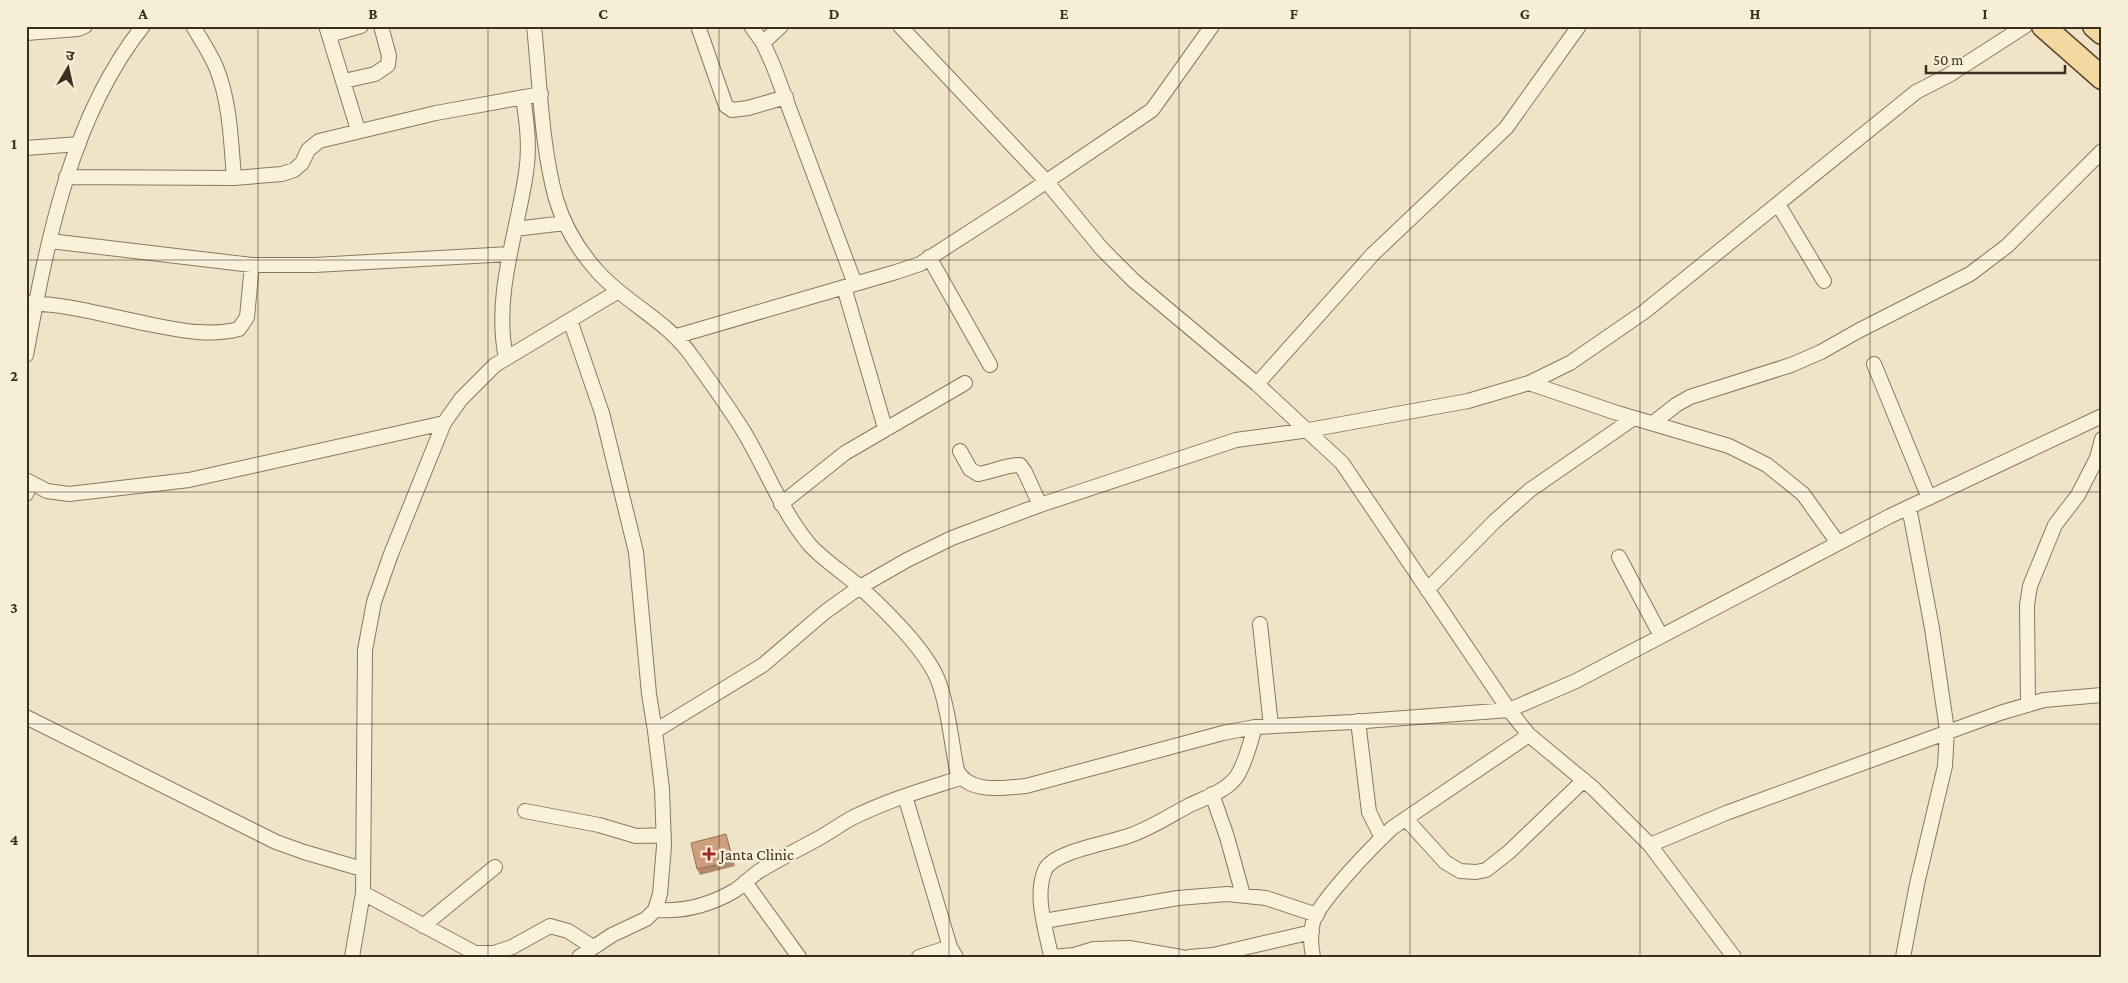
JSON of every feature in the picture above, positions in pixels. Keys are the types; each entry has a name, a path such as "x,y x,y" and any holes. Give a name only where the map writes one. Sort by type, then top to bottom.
{"main road":[{"path":"2043,26 2102,78"},
{"path":"2094,26 2102,33"}],"street":[{"path":"26,33 78,29 85,26"},
{"path":"26,355 31,304 66,178 88,122 110,76 143,26"},
{"path":"193,26 216,68 221,83 228,111 234,178"},
{"path":"358,130 328,31 361,26"},
{"path":"344,82 375,74 388,65 389,56 381,26"},
{"path":"534,26 548,151 556,199 575,241 617,292 677,336 744,432 781,504 794,525 812,547 860,587 904,631 939,681 957,770 960,778 971,785 997,789 1026,786 1255,726 1509,710 1576,681 1909,507 2102,416"},
{"path":"698,26 726,106 732,110 740,109 786,97"},
{"path":"751,26 763,43 786,97 849,286 885,428"},
{"path":"763,43 781,26"},
{"path":"900,26 1046,181 1102,250 1134,281 1309,430 1342,463 1509,710 1529,735 1584,780 1650,845 1734,957"},
{"path":"677,336 920,264 1152,110 1212,26"},
{"path":"1257,384 1373,254 1506,128 1579,26"},
{"path":"656,731 763,665 825,612 860,587 907,560 952,538 1040,505 1236,440 1309,430 1468,401 1529,383 1570,363 1644,312 1916,92 1948,75 2025,26"},
{"path":"66,178 234,178 282,174 302,163 308,150 319,141 358,130 436,113 541,94"},
{"path":"506,358 502,338 502,318 510,254 526,173 528,143 523,98"},
{"path":"26,148 79,144"},
{"path":"1653,424 1676,405 1690,397 1790,365 1821,352 1875,322 1970,274 2007,246 2102,151"},
{"path":"1778,204 1824,281"},
{"path":"515,229 565,222"},
{"path":"50,241 252,266 315,266 510,254"},
{"path":"929,257 990,366"},
{"path":"31,304 66,307 187,332 221,334 239,329 247,318 252,266"},
{"path":"352,957 363,892 365,650 374,602 391,554 444,423 461,399 478,381 506,358 617,292"},
{"path":"570,320 602,413 636,552 649,694 656,731 662,789 664,835 660,894 655,910 646,919 612,935 579,957"},
{"path":"1874,364 1929,498"},
{"path":"781,504 845,452 964,383"},
{"path":"1529,383 1653,424 1729,446 1767,465 1803,494 1838,543"},
{"path":"1428,590 1495,521 1530,490 1634,418"},
{"path":"28,486 69,494 189,480 444,423"},
{"path":"2028,705 2027,605 2030,586 2055,525 2078,495 2097,458 2102,440"},
{"path":"960,451 970,469 978,474 988,473 1010,465 1020,465 1040,505"},
{"path":"1903,957 1917,884 1945,766 1947,730 1932,628 1909,507"},
{"path":"1619,557 1661,636"},
{"path":"1260,624 1271,726"},
{"path":"1650,845 1726,813 1887,755 1947,730 2044,700 2102,695"},
{"path":"26,717 276,842 362,869"},
{"path":"1358,721 1369,812 1382,838"},
{"path":"1181,957 1129,948 1094,949 1074,955 1051,957 1040,900 1045,869 1052,860 1066,853 1130,836 1223,789 1236,778 1245,760 1255,726"},
{"path":"1313,957 1311,943 1313,922 1330,895 1382,838 1529,735"},
{"path":"655,910 673,912 696,907 718,899 787,854 820,838 850,820 905,796 960,778"},
{"path":"1406,820 1445,862 1460,871 1476,872 1486,870 1509,852 1584,780"},
{"path":"1212,794 1227,837 1243,895"},
{"path":"905,796 953,952 919,957"},
{"path":"525,811 599,825 636,836 664,835"},
{"path":"423,926 495,867"},
{"path":"745,882 798,957"},
{"path":"363,892 474,953 494,953 512,947 550,926 568,931 592,947"},
{"path":"1044,921 1178,898 1227,894 1266,898 1317,916"},
{"path":"1189,957 1213,955 1312,932"}],"building":[{"path":"726,834 733,861 697,869 691,843"}],"place":[{"name":"Janta Clinic","path":"709,854"}]}
